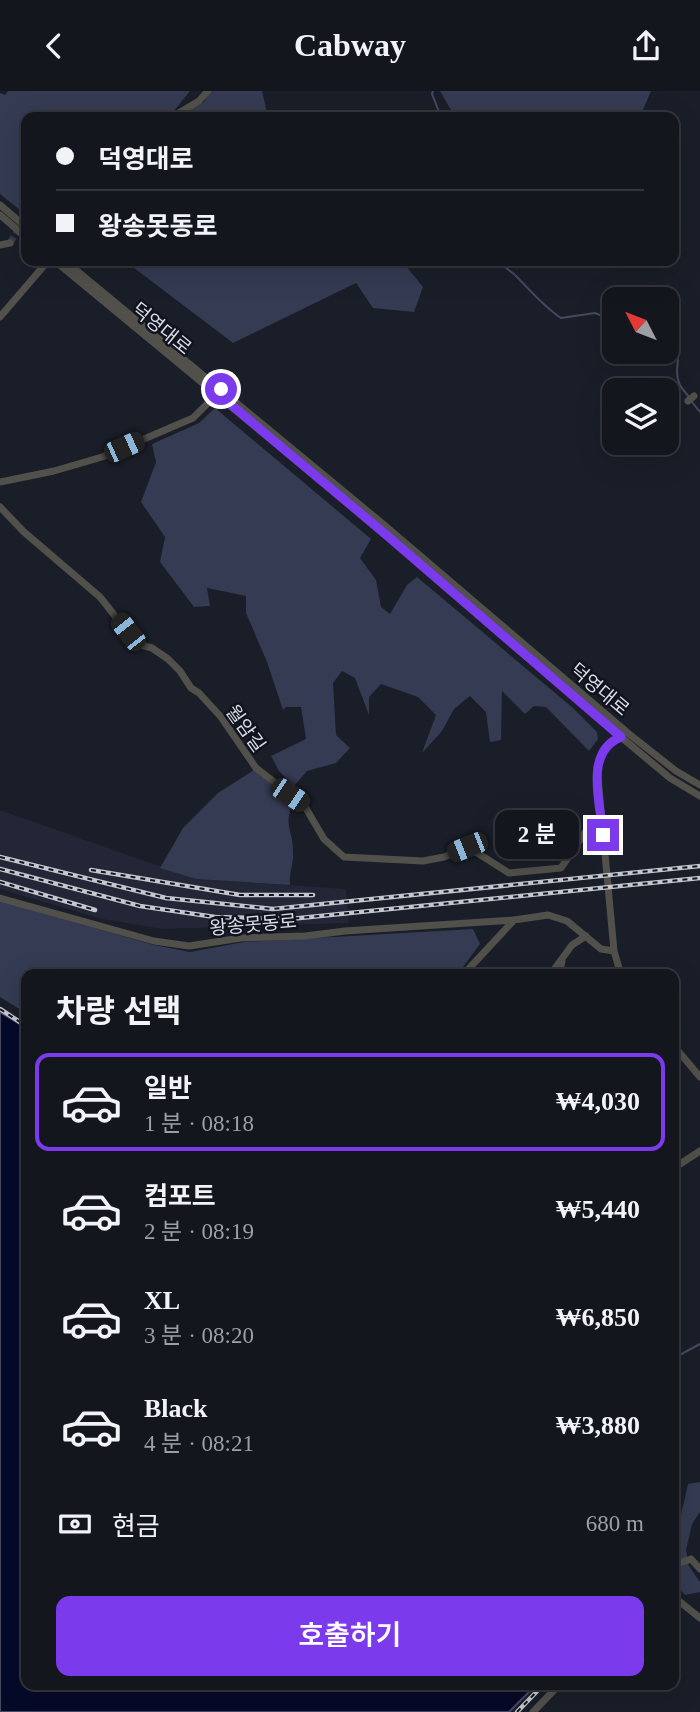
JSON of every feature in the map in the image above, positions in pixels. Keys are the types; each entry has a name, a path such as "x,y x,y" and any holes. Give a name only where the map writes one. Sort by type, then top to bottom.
{"street":[{"path":"180,112 208,91"},
{"path":"0,205 21,223"},
{"path":"0,215 21,233"},
{"path":"0,245 10,243"},
{"path":"0,317 44,266"},
{"name":"덕영대로","path":"61,266 219,391 670,778 700,796"},
{"name":"덕영대로","path":"71,266 629,734 676,771 700,785"},
{"path":"0,482 102,457 193,418 219,391"},
{"name":"월암길","path":"0,507 24,532 100,597 136,643 152,648 174,665 191,688 221,717 256,768 304,805 324,839 344,857 423,861 467,847 509,873 561,868 590,825 602,816"},
{"path":"619,969 611,924 597,767 600,755 610,743 629,734"},
{"name":"왕송못동로","path":"0,898 154,941 189,946 241,938 305,936 345,930 514,920 548,915 567,921 601,949 614,951"},
{"path":"469,969 514,920"},
{"path":"554,969 572,944 586,936"},
{"path":"560,969 563,957"},
{"path":"679,1052 700,1077"},
{"path":"679,1165 700,1151"},
{"path":"679,1563 691,1559 700,1569"},
{"path":"679,1601 700,1618"},
{"path":"533,1712 554,1690"}],"shaded area":[{"path":"8,91 190,91 173,112 21,112 20,210 0,194 0,93 5,95"},
{"path":"211,91 262,91 267,112 187,112 204,102"},
{"path":"440,91 651,91 642,112 452,112"},
{"path":"132,266 406,266 423,287 414,312 373,308 356,283 233,343"},
{"path":"215,408 371,539 360,558 376,580 381,607 390,614 407,585 417,577 573,708 597,732 598,739 589,751 546,707 534,706 525,714 502,691 501,740 490,742 486,712 470,696 454,709 442,731 422,753 436,715 418,697 381,684 369,697 369,715 355,678 342,671 333,683 336,735 350,748 336,763 307,771 294,786 279,771 271,756 306,739 301,707 286,707 283,710 267,662 246,613 246,596 207,588 210,606 194,607 160,562 165,537 141,502 156,462 152,444 199,423"},
{"path":"254,770 293,802 289,817 293,844 290,885 196,879 160,868 183,828 218,793"},
{"path":"0,810 196,879 346,889 349,923 163,929 102,919 0,889"},
{"path":"0,901 154,945 190,952 244,942 473,929 480,944 461,969 21,969 21,1010 0,997"},
{"path":"0,1012 21,1025 21,1690 531,1690 509,1712 0,1712"},
{"path":"700,1482 700,1512 692,1524 686,1550 689,1566 700,1582 700,1592 685,1595 679,1588 679,1524 688,1484"}],"waterway":[{"path":"433,91 439,112"},
{"path":"504,266 561,318 595,313 602,316"},
{"path":"678,364 677,377 689,397"},
{"path":"692,402 700,412"},
{"path":"679,1355 700,1344"}],"tunnel":[{"path":"10,243 21,225"}],"railway":[{"path":"0,857 166,898 273,909 700,866"},
{"path":"0,869 140,906 215,917 290,919 700,878"},
{"path":"91,870 240,895 313,895"},
{"path":"0,882 95,910"},
{"path":"0,1009 21,1023"},
{"path":"517,1712 538,1690"}],"route":[{"path":"221,389 217,393 621,737 613,740 600,755 597,767 603,835"}]}
